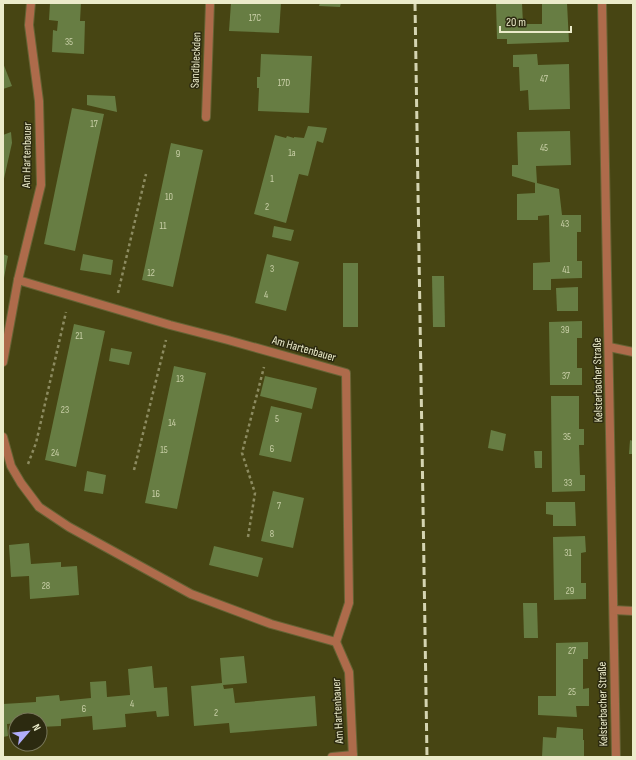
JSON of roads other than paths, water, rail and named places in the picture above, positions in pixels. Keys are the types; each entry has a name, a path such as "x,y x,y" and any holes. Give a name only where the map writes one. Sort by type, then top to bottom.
{"street":[{"name":"Am Hartenbauer","path":"3,362 18,280 41,185 39,101 29,26 31,3"},
{"name":"Sandbleckden","path":"206,117 210,3"},
{"name":"Kelsterbacher Straße","path":"602,3 616,757"},
{"name":"Am Hartenbauer","path":"18,280 170,325 346,373 349,603 336,642 349,672 353,756"},
{"path":"609,347 633,352"},
{"path":"3,437 11,466 21,483 39,507 69,527 191,594 271,624 336,642"},
{"path":"614,610 633,611"},
{"path":"332,757 353,756"}],"railway":[{"path":"415,3 427,757"}]}
